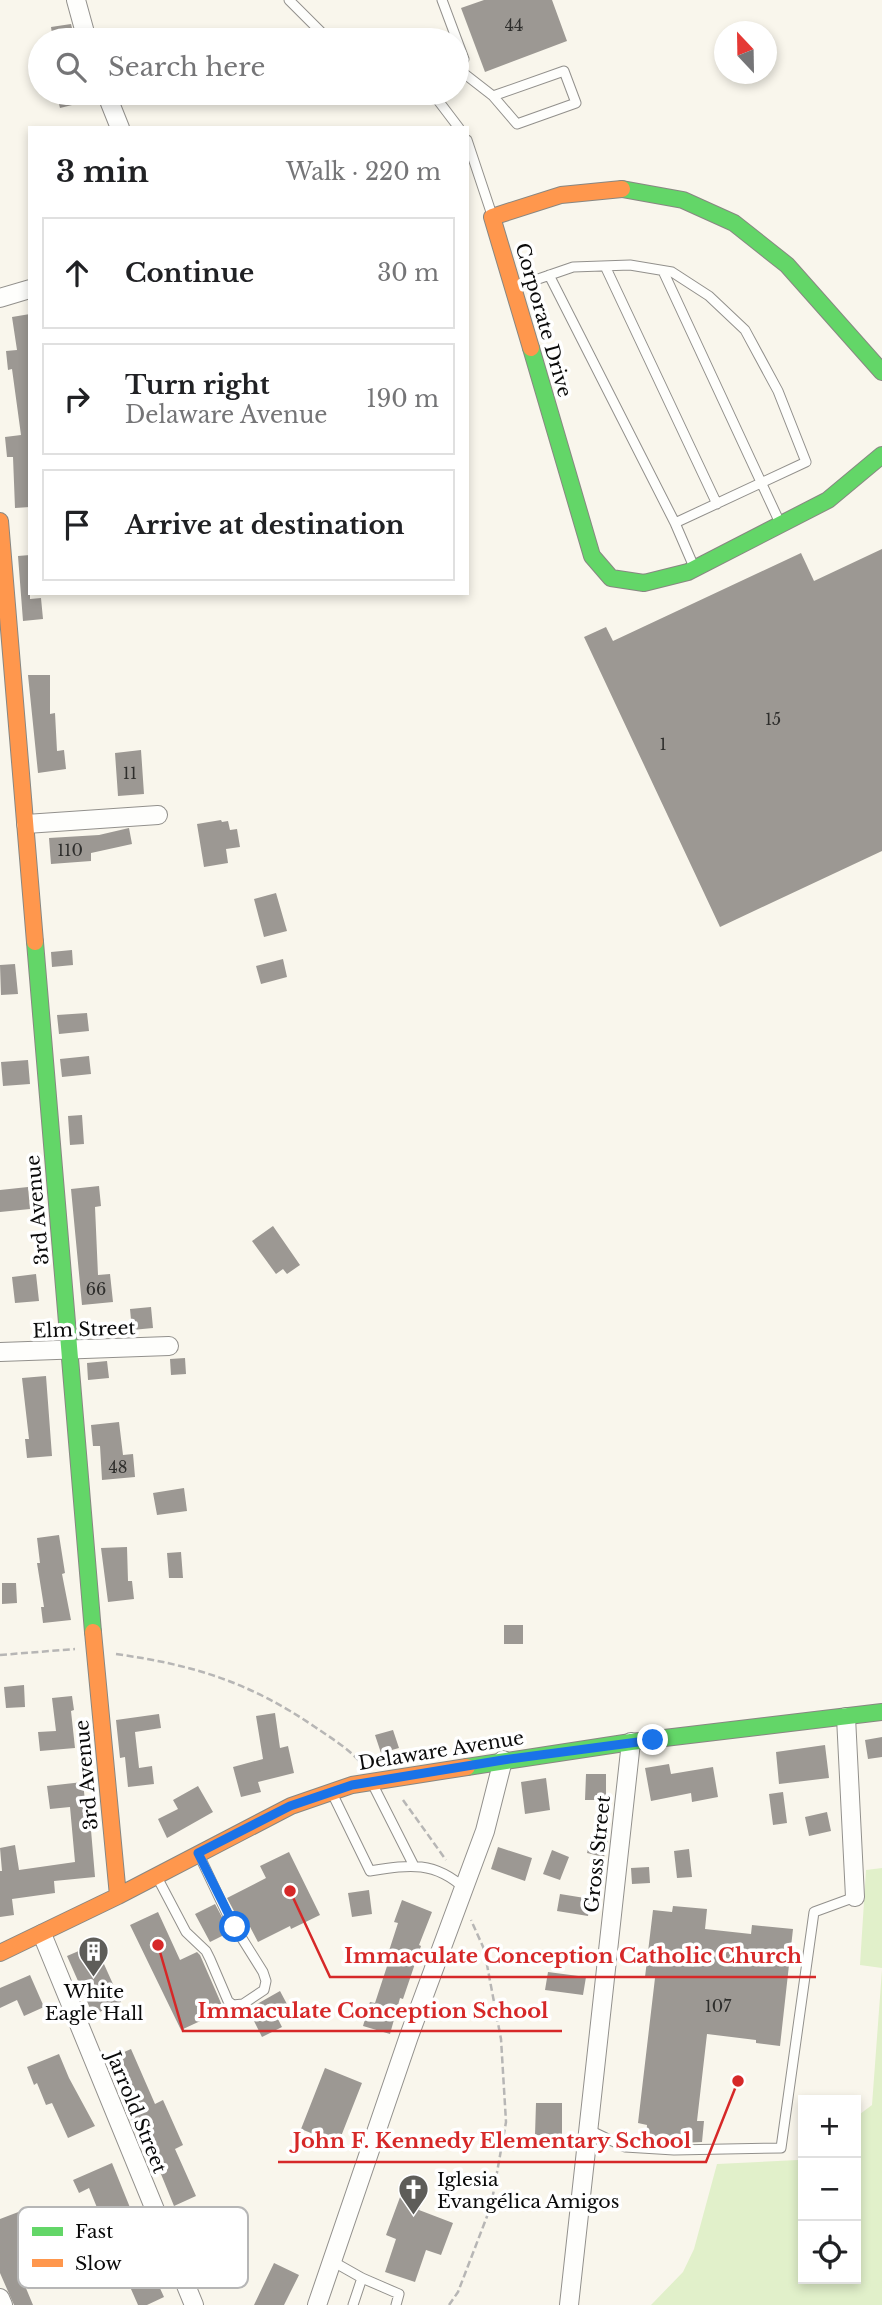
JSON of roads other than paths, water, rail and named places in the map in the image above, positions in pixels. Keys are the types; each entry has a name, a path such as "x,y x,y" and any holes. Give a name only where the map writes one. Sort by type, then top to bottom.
{"street":[{"path":"76,0 84,28"},
{"path":"111,105 119,126"},
{"path":"492,217 561,195 622,189 683,200 734,223 787,265 882,372"},
{"name":"Corporate Drive","path":"492,217 592,556 611,578 644,583 695,569 828,500 882,455"},
{"path":"0,298 28,290"},
{"name":"3rd Avenue","path":"0,521 118,1896"},
{"path":"26,824 158,815"},
{"name":"Elm Street","path":"0,1352 169,1346"},
{"name":"Delaware Avenue","path":"0,1953 118,1896 290,1806 368,1775 882,1712"},
{"path":"846,1717 855,1897"},
{"name":"Gross Street","path":"569,2305 631,1742"},
{"path":"317,2305 461,1889 485,1831 503,1760"},
{"name":"Jarrold Street","path":"41,1934 154,2207"},
{"name":"Jarrold Street","path":"187,2288 194,2305"},
{"path":"0,2298 3,2305"}],"lane":[{"path":"289,0 317,28"},
{"path":"442,0 452,28"},
{"path":"469,77 493,96 517,124 576,103 564,71 493,96"},
{"path":"443,105 457,126"},
{"path":"469,146 492,217"},
{"path":"513,288 573,267 630,265 672,272 709,296 745,330 778,391 806,462 675,523"},
{"path":"605,266 717,504"},
{"path":"663,271 781,525"},
{"path":"549,275 675,523 695,569"},
{"path":"368,1775 414,1866"},
{"path":"332,1791 370,1871 424,1866 461,1889"},
{"path":"156,1876 186,1932 206,1951 228,2001 233,2005 243,2004 264,1990 263,1972 228,1916 198,1853"},
{"path":"587,2129 625,2147 674,2150 781,2148 814,1912 855,1897"},
{"path":"332,2261 399,2294 396,2305"},
{"path":"353,2305 362,2278"}],"place":[{"name":"Immaculate Conception Catholic Church","path":"290,1891"},
{"name":"Immaculate Conception School","path":"158,1945"},
{"name":"White Eagle Hall","path":"94,1979"},
{"name":"John F. Kennedy Elementary School","path":"738,2081"},
{"name":"Iglesia Evangélica Amigos","path":"414,2217"}]}
